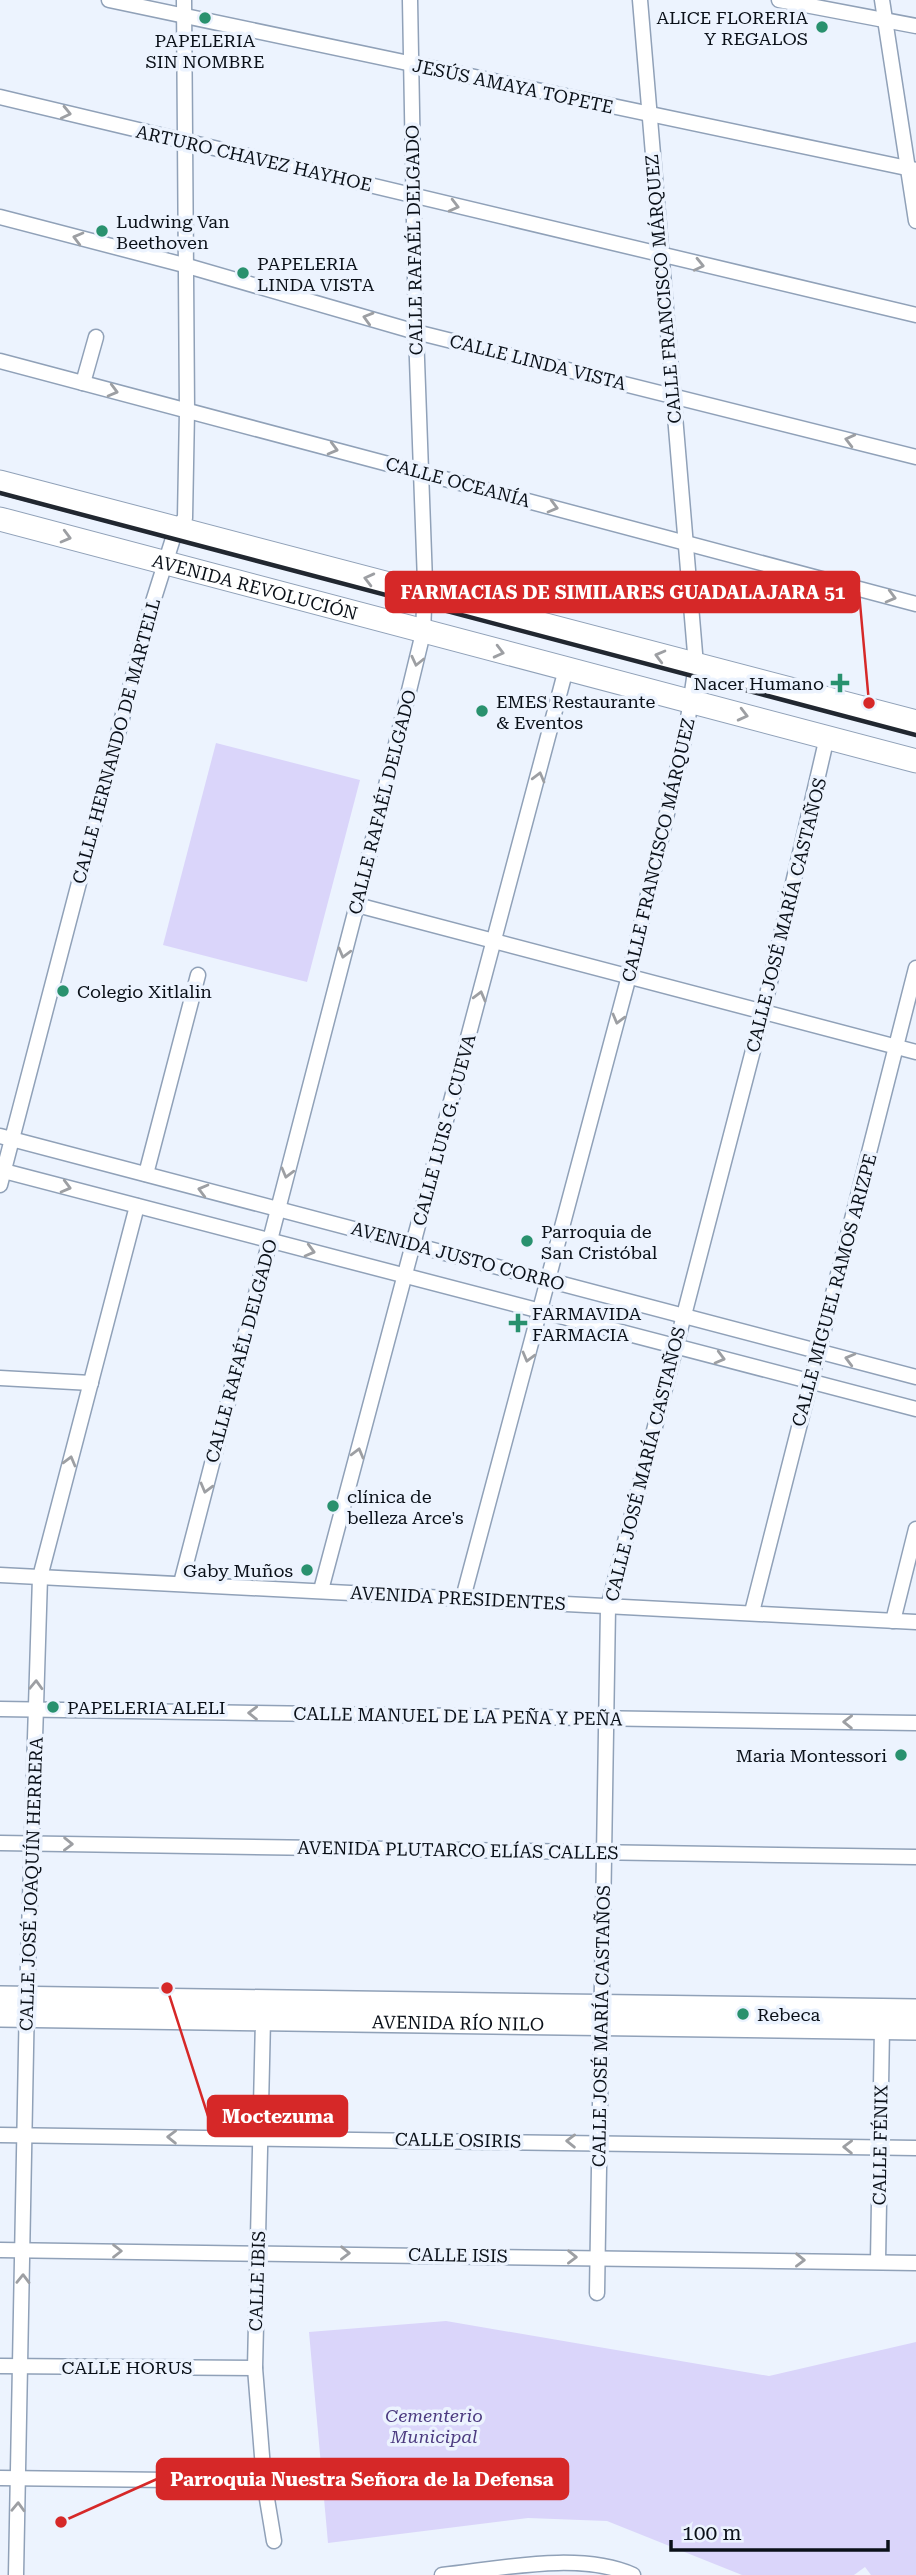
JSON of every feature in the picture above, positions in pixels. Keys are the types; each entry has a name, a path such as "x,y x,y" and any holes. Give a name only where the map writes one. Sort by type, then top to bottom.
{"main road":[{"name":"AVENIDA REVOLUCIÓN","path":"0,482 916,722"},
{"name":"AVENIDA REVOLUCIÓN","path":"0,519 423,633 916,761"},
{"name":"AVENIDA RÍO NILO","path":"0,1997 27,2006 263,2019 916,2010"},
{"name":"AVENIDA RÍO NILO","path":"0,2015 27,2006 600,2015 916,2029"}],"street":[{"name":"JESÚS AMAYA TOPETE","path":"109,0 184,8 411,64 912,169"},
{"name":"CALLE RAFAÉL DELGADO","path":"181,1583 357,905 423,633 425,593 416,332 410,0"},
{"name":"CALLE FRANCISCO MÁRQUEZ","path":"463,1598 629,976 691,702 695,665 640,0"},
{"path":"779,0 916,26"},
{"path":"882,0 912,169 916,221"},
{"name":"CALLE HERNANDO DE MARTELL","path":"1,1175 6,1138 164,563 176,529 185,518 187,411 184,8"},
{"name":"ARTURO CHAVEZ HAYHOE","path":"0,97 916,315"},
{"name":"CALLE LINDA VISTA","path":"0,217 184,265 416,332 916,457"},
{"path":"82,383 96,337"},
{"name":"CALLE OCEANÍA","path":"0,361 916,604"},
{"name":"CALLE LUIS G. CUEVA","path":"321,1590 566,669"},
{"name":"CALLE JOSÉ MARÍA CASTAÑOS","path":"597,2292 608,1607 763,1012 827,737"},
{"path":"357,905 916,1052"},
{"name":"CALLE MIGUEL RAMOS ARIZPE","path":"752,1612 916,968"},
{"path":"146,1174 198,975"},
{"name":"AVENIDA JUSTO CORRO","path":"6,1138 916,1377"},
{"name":"AVENIDA JUSTO CORRO","path":"1,1175 138,1206 916,1409"},
{"name":"CALLE JOSÉ JOAQUÍN HERRERA","path":"16,2575 27,2006 40,1577 138,1206"},
{"path":"0,1378 91,1383"},
{"path":"893,1621 916,1529"},
{"name":"AVENIDA PRESIDENTES","path":"0,1575 916,1622"},
{"name":"CALLE MANUEL DE LA PEÑA Y PEÑA","path":"0,1709 916,1723"},
{"name":"AVENIDA PLUTARCO ELÍAS CALLES","path":"0,1843 916,1857"},
{"name":"CALLE IBIS","path":"263,2019 255,2368 264,2481 274,2541"},
{"name":"CALLE FÉNIX","path":"878,2262 882,2028"},
{"name":"CALLE OSIRIS","path":"0,2135 598,2141 916,2148"},
{"name":"CALLE ISIS","path":"0,2250 916,2263"},
{"name":"CALLE HORUS","path":"0,2366 255,2368"},
{"path":"0,2478 264,2481"},
{"path":"442,2575 564,2564 602,2566 634,2575"}],"green space":[{"path":"216,743 360,780 307,982 163,945"},
{"name":"Cementerio Municipal","path":"446,2321 769,2376 916,2342 916,2575 871,2575 865,2567 854,2575 742,2575 607,2521 528,2518 328,2543 309,2332"}],"railway":[{"path":"0,493 916,735"}],"place":[{"name":"PAPELERIA SIN NOMBRE","path":"205,18"},
{"name":"ALICE FLORERIA Y REGALOS","path":"822,27"},
{"name":"Ludwing Van Beethoven","path":"102,231"},
{"name":"PAPELERIA LINDA VISTA","path":"243,273"},
{"name":"Nacer Humano","path":"840,683"},
{"name":"FARMACIAS DE SIMILARES GUADALAJARA 51","path":"869,703"},
{"name":"EMES Restaurante & Eventos","path":"482,711"},
{"name":"Colegio Xitlalin","path":"63,991"},
{"name":"Parroquia de San Cristóbal","path":"527,1241"},
{"name":"FARMAVIDA FARMACIA","path":"518,1323"},
{"name":"clínica de belleza Arce's","path":"333,1506"},
{"name":"Gaby Muños","path":"307,1570"},
{"name":"PAPELERIA ALELI","path":"53,1707"},
{"name":"Maria Montessori","path":"901,1755"},
{"name":"Moctezuma","path":"167,1988"},
{"name":"Rebeca","path":"743,2014"},
{"name":"Parroquia Nuestra Señora de la Defensa","path":"61,2522"}]}
